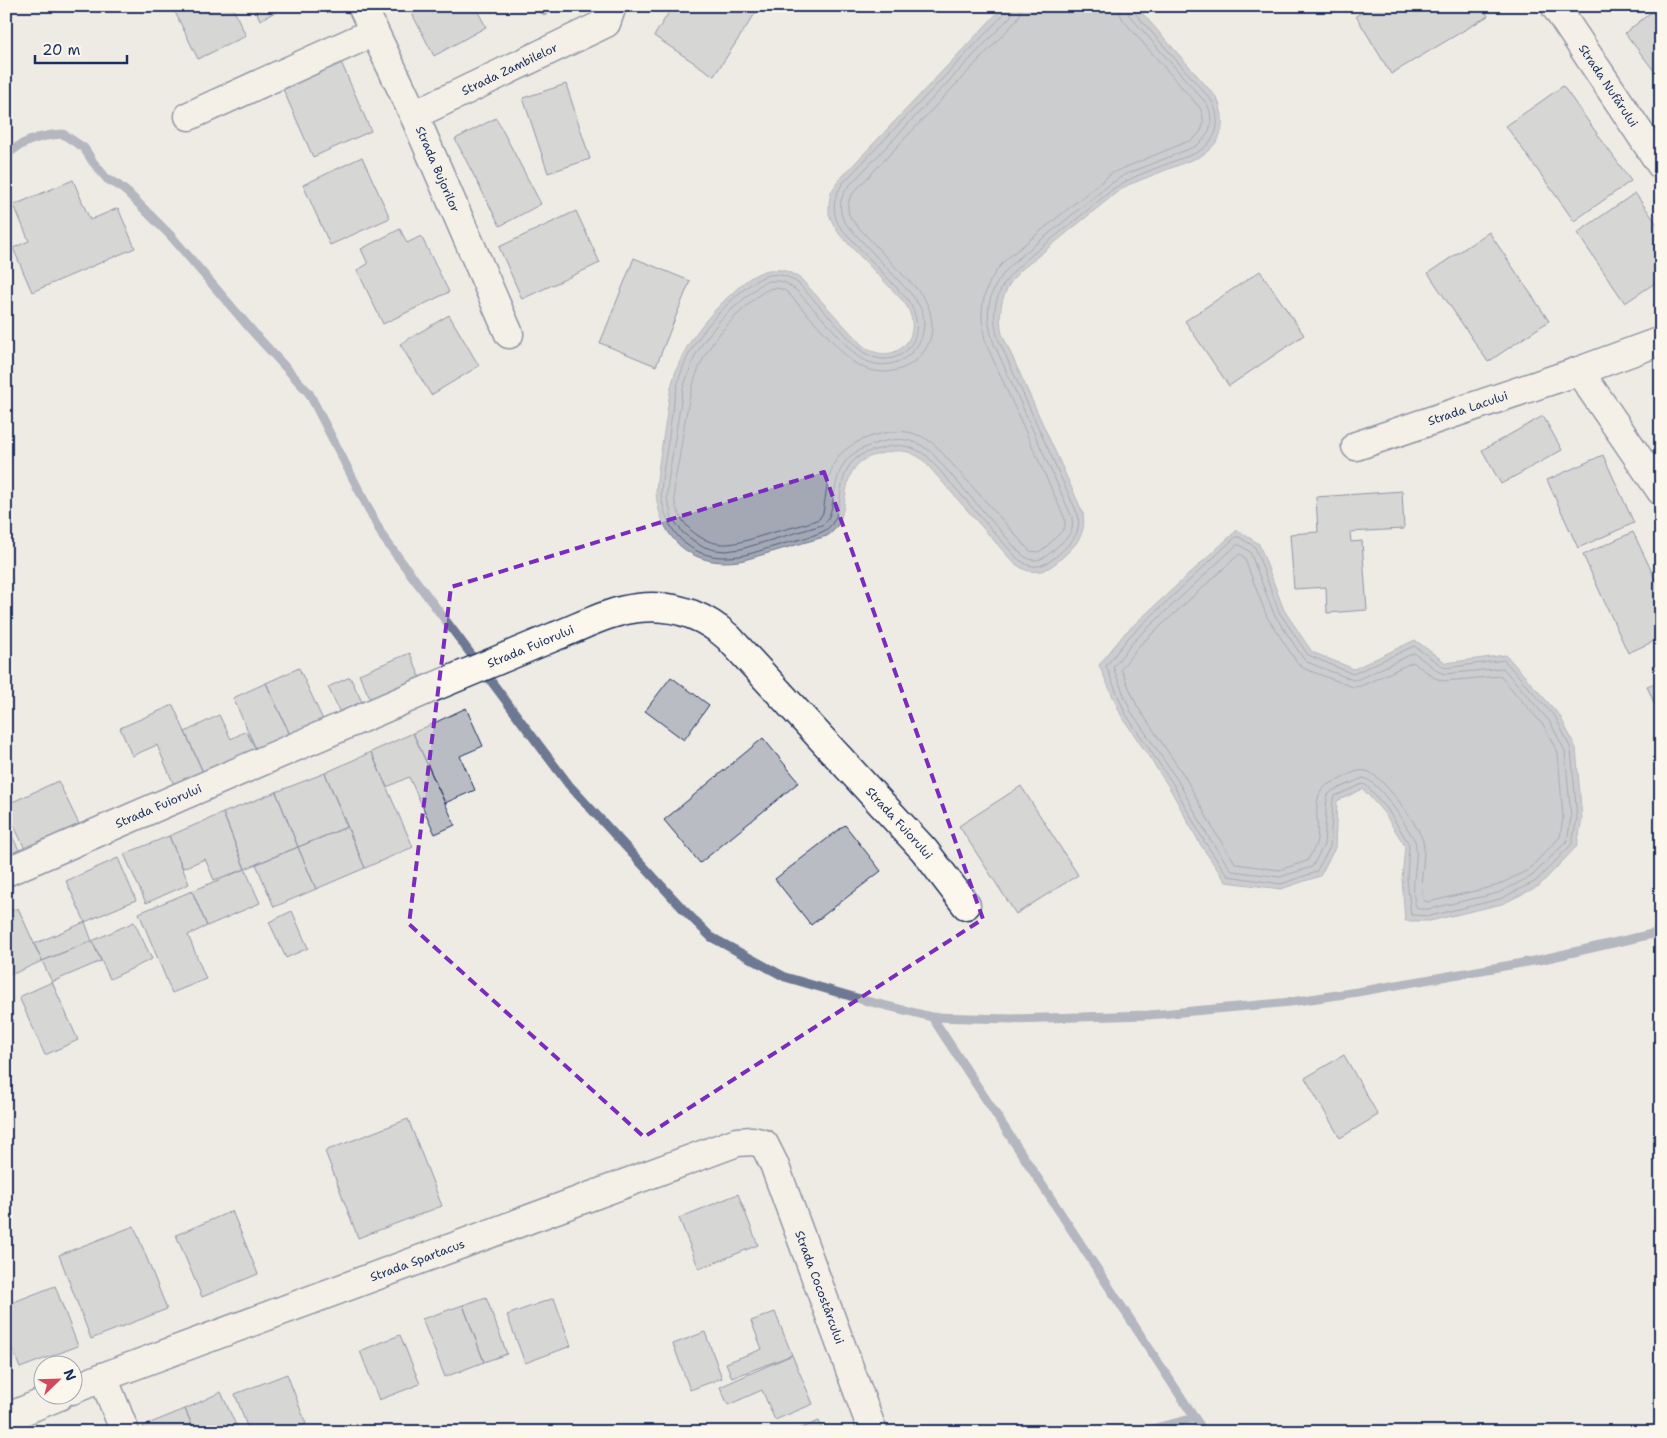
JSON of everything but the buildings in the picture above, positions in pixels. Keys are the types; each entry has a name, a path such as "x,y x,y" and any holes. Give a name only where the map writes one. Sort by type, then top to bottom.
{"street":[{"name":"Strada Bujorilor","path":"362,6 414,115 509,334"},
{"name":"Strada Nufărului","path":"1554,6 1661,166"},
{"name":"Strada Zambilelor","path":"414,115 609,14"},
{"path":"189,116 374,32"},
{"name":"Strada Lacului","path":"1356,446 1580,371 1661,341"},
{"path":"1580,371 1661,491"},
{"name":"Strada Fuiorului","path":"6,872 457,677 604,617 632,609 650,607 687,612 708,621 728,636 924,850 966,905"},
{"name":"Strada Spartacus","path":"82,1386 737,1142 753,1141 764,1144"},
{"name":"Strada Cocostârcului","path":"764,1144 774,1164 872,1432"},
{"path":"103,1377 125,1432"},
{"path":"6,1418 35,1406"}],"highlighted area":[{"path":"824,472 983,919 644,1137 409,924 451,587"}],"water":[{"path":"1004,6 1136,6 1217,98 1222,115 1221,131 1218,139 1207,151 1199,157 1128,185 1116,193 1021,270 1010,284 1003,299 1000,316 1002,334 1083,513 1083,526 1078,541 1060,560 1047,569 1034,572 1020,567 1012,561 923,460 909,452 894,451 869,457 856,466 850,475 841,519 827,536 744,560 726,562 696,556 683,548 673,538 659,510 656,493 672,383 683,354 699,329 729,296 748,279 763,271 771,270 786,271 802,280 861,344 873,351 884,354 895,352 904,346 910,338 912,327 911,315 904,302 840,235 829,214 831,192 839,180"},
{"path":"1237,530 1259,544 1284,610 1312,652 1354,669 1415,640 1446,663 1506,655 1560,716 1576,748 1582,819 1577,846 1539,886 1502,904 1430,921 1405,921 1402,879 1405,846 1384,813 1363,789 1337,801 1335,848 1320,876 1281,889 1226,882 1200,844 1169,787 1121,715 1099,665 1125,633"}],"waterway":[{"path":"6,156 25,143 48,136 63,134 84,148 107,179 128,193 171,236 254,333 309,393 383,537 569,785 711,937 785,977 867,1001 932,1017 1011,1019 1149,1015 1291,1002 1357,992 1539,960 1661,932"},
{"path":"932,1017 1204,1432"},
{"path":"1139,1432 1195,1418"}]}
